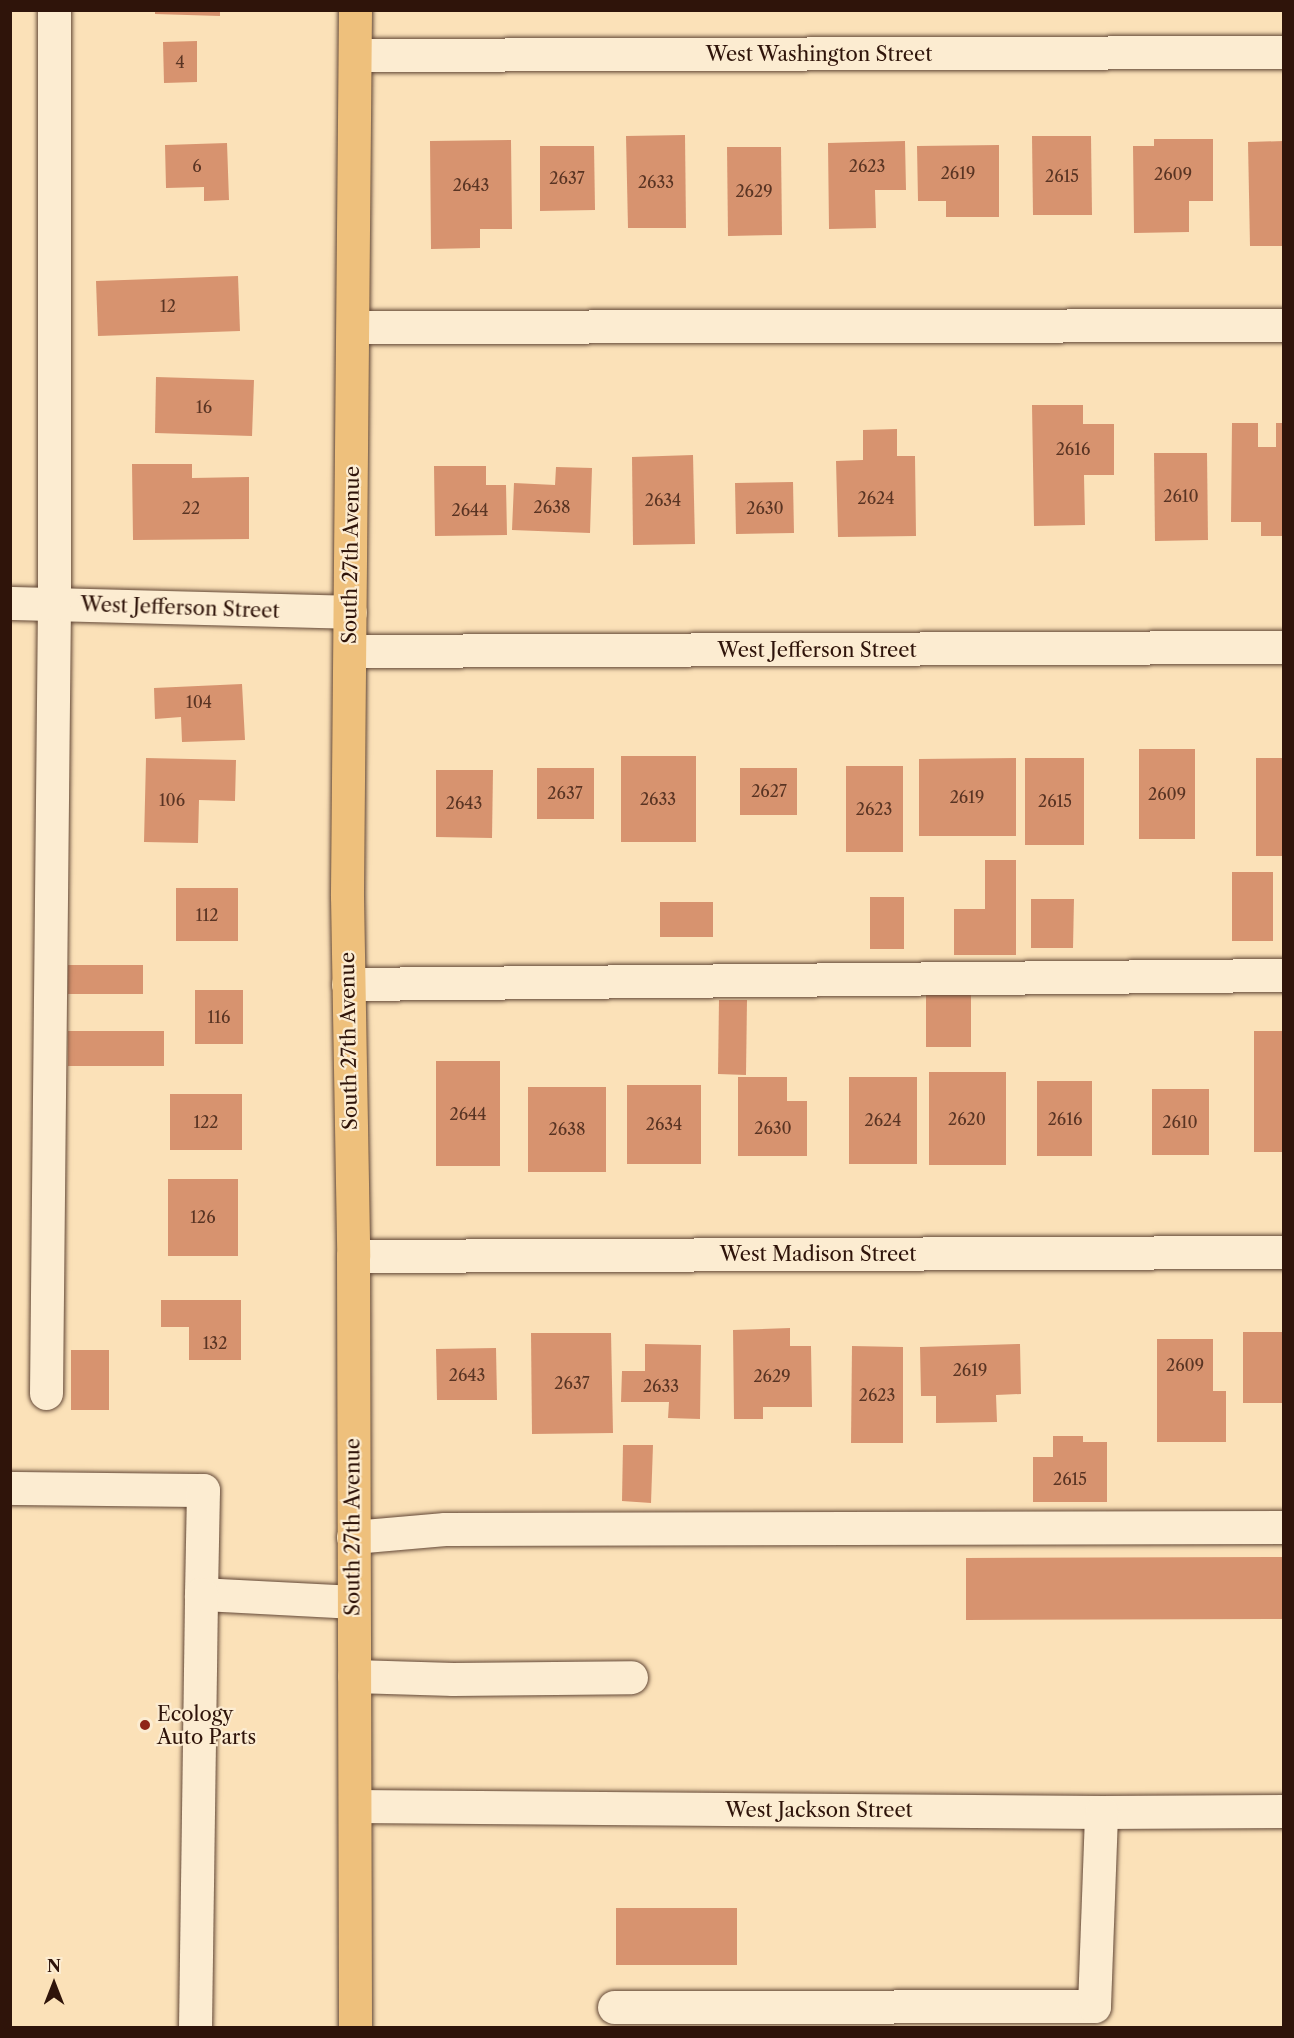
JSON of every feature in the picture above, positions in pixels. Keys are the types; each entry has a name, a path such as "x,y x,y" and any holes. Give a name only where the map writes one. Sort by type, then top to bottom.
{"main road":[{"name":"South 27th Avenue","path":"355,10 348,984 352,1256 356,2028"}],"street":[{"path":"46,1393 54,604 54,10"},
{"name":"West Washington Street","path":"355,55 1284,52"},
{"path":"353,327 1284,325"},
{"name":"West Jefferson Street","path":"10,603 350,612"},
{"name":"West Jefferson Street","path":"350,651 1284,647"},
{"path":"348,984 1284,975"},
{"name":"West Madison Street","path":"352,1256 1284,1252"},
{"path":"10,1488 203,1490 195,2028"},
{"path":"353,1537 445,1529 1284,1527"},
{"path":"201,1594 353,1602"},
{"path":"354,1676 453,1679 631,1677"},
{"name":"West Jackson Street","path":"355,1806 1101,1812 1284,1811"},
{"path":"614,2007 1094,2006 1101,1812"}],"building":[{"path":"155,10 220,10 220,16 155,14"},
{"path":"197,41 197,82 164,83 163,42"},
{"path":"685,135 686,228 628,228 626,136"},
{"path":"1032,136 1091,136 1092,215 1033,215"},
{"path":"1154,139 1213,139 1213,201 1189,201 1189,232 1134,233 1133,146 1154,146"},
{"path":"511,140 512,229 480,229 480,248 431,249 430,141"},
{"path":"905,141 906,190 875,190 876,228 829,229 828,143"},
{"path":"1284,141 1284,246 1250,246 1248,142"},
{"path":"227,143 229,200 204,201 204,187 166,188 165,145"},
{"path":"999,145 999,217 946,217 946,201 918,201 917,146"},
{"path":"540,146 594,146 595,210 540,211"},
{"path":"727,147 781,147 782,235 728,236"},
{"path":"238,276 240,331 98,336 96,281"},
{"path":"156,377 254,380 252,436 155,433"},
{"path":"1032,405 1083,405 1083,424 1114,424 1114,475 1084,475 1085,525 1034,526"},
{"path":"1232,423 1258,423 1258,447 1276,447 1276,423 1284,423 1284,536 1261,536 1261,522 1231,522"},
{"path":"897,429 897,456 915,456 916,536 838,537 836,461 863,460 863,430"},
{"path":"1154,453 1207,453 1208,540 1155,541"},
{"path":"693,455 695,544 633,545 632,457"},
{"path":"132,464 192,464 192,478 249,477 249,539 133,540"},
{"path":"434,466 486,466 486,485 506,485 507,535 435,536"},
{"path":"556,467 592,468 590,533 512,530 514,483 555,485"},
{"path":"793,482 794,533 736,534 735,483"},
{"path":"242,684 245,740 182,742 181,717 155,719 154,688"},
{"path":"1139,749 1195,749 1195,839 1139,839"},
{"path":"621,756 696,756 696,842 621,842"},
{"path":"146,758 236,760 235,801 199,800 198,843 144,842"},
{"path":"1016,758 1016,836 919,836 919,759"},
{"path":"1025,758 1084,758 1084,845 1025,845"},
{"path":"1256,758 1284,758 1284,856 1256,856"},
{"path":"846,766 903,766 903,852 846,852"},
{"path":"537,768 594,768 594,819 537,819"},
{"path":"740,768 797,768 797,815 740,815"},
{"path":"436,770 493,770 492,838 436,837"},
{"path":"985,860 1016,860 1016,955 954,955 954,909 985,909"},
{"path":"1232,872 1273,872 1273,941 1232,941"},
{"path":"176,888 238,888 238,941 176,941"},
{"path":"870,897 904,897 904,949 870,949"},
{"path":"1031,899 1074,899 1073,948 1031,948"},
{"path":"660,902 713,902 713,937 660,937"},
{"path":"68,965 143,965 143,994 68,994"},
{"path":"195,990 243,990 243,1044 195,1044"},
{"path":"926,995 971,995 971,1047 926,1047"},
{"path":"719,1000 747,1000 746,1075 718,1074"},
{"path":"68,1031 164,1031 164,1066 68,1066"},
{"path":"1254,1031 1284,1031 1284,1152 1254,1152"},
{"path":"436,1061 500,1061 500,1166 436,1166"},
{"path":"929,1072 1006,1072 1006,1165 929,1165"},
{"path":"738,1077 787,1077 787,1101 807,1101 807,1156 738,1156"},
{"path":"849,1077 917,1077 917,1164 849,1164"},
{"path":"1037,1081 1092,1081 1092,1156 1037,1156"},
{"path":"627,1085 701,1085 701,1164 627,1164"},
{"path":"528,1087 606,1087 606,1172 528,1172"},
{"path":"1152,1089 1209,1089 1209,1155 1152,1155"},
{"path":"170,1094 242,1094 242,1150 170,1150"},
{"path":"168,1179 238,1179 238,1256 168,1256"},
{"path":"161,1300 241,1300 241,1360 189,1360 189,1327 161,1327"},
{"path":"790,1328 790,1346 811,1346 812,1407 763,1407 763,1419 734,1419 733,1330"},
{"path":"1243,1332 1284,1332 1284,1403 1243,1403"},
{"path":"531,1333 611,1333 613,1433 532,1434"},
{"path":"1157,1339 1213,1339 1213,1391 1226,1391 1226,1442 1157,1442"},
{"path":"645,1344 701,1345 700,1419 668,1418 669,1402 621,1402 622,1371 645,1371"},
{"path":"1020,1344 1021,1394 996,1395 997,1422 936,1423 936,1396 921,1396 920,1347"},
{"path":"852,1346 903,1347 903,1443 851,1443"},
{"path":"496,1348 497,1400 437,1400 436,1349"},
{"path":"71,1350 109,1350 109,1410 71,1410"},
{"path":"1053,1436 1083,1436 1083,1442 1107,1442 1107,1502 1033,1502 1033,1457 1053,1457"},
{"path":"623,1445 653,1445 651,1503 622,1501"},
{"path":"1284,1557 1284,1619 966,1620 966,1558"},
{"path":"616,1908 737,1908 737,1965 616,1965"}],"place":[{"name":"Ecology Auto Parts","path":"145,1725"}]}
